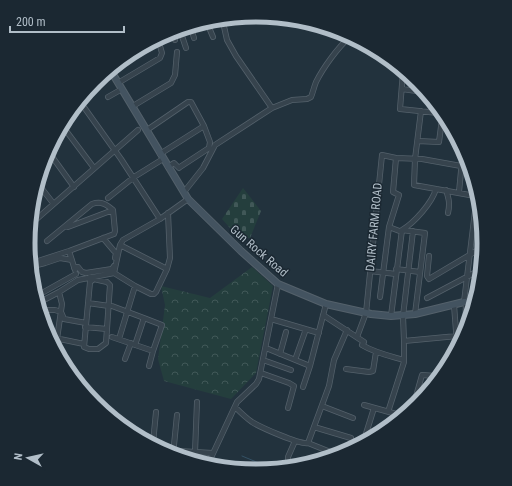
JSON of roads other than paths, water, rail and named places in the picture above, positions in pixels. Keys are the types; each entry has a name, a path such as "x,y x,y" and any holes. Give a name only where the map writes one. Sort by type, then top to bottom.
{"main road":[{"name":"Gun Rock Road","path":"113,74 188,199 241,251 278,284 326,304 366,313 392,316 415,314 467,302"}],"street":[{"path":"224,24 227,40 236,56 272,108"},
{"path":"209,27 213,37"},
{"path":"192,32 194,38"},
{"path":"182,35 186,48"},
{"path":"184,192 203,168 216,145 272,108 292,100 307,99 311,97 315,84 321,74 346,41"},
{"path":"108,97 120,86 160,58 162,53 160,44"},
{"path":"133,106 171,82 174,75 177,52"},
{"path":"403,78 400,109 434,113"},
{"path":"402,89 416,91"},
{"path":"147,130 188,102 191,102 204,126 210,142 209,148 180,167 178,167 175,163 168,167"},
{"path":"83,106 134,177 160,219"},
{"path":"422,111 415,159 414,185 472,195"},
{"path":"418,141 439,142 441,122"},
{"path":"108,198 161,156 204,126"},
{"path":"66,130 94,168"},
{"path":"36,219 138,130"},
{"name":"DAIRY FARM ROAD","path":"357,337 366,313 382,155 396,158"},
{"path":"52,157 74,186"},
{"path":"380,297 389,227 400,196 393,192 396,158 415,159 461,166"},
{"path":"459,192 461,162"},
{"path":"42,188 53,204"},
{"path":"392,316 402,231 410,225 434,196 436,189"},
{"path":"446,190 450,205 448,213"},
{"path":"114,273 120,245 123,240 160,219 188,199"},
{"path":"36,265 115,233 113,210 103,203 97,202 92,204 47,241"},
{"path":"68,228 113,210"},
{"path":"43,300 78,280 90,279 114,273 135,286 154,294 167,269 171,250 168,213"},
{"path":"467,302 470,254 475,213"},
{"path":"389,227 402,231 425,233 415,314"},
{"path":"388,412 404,360 402,316 413,231"},
{"path":"74,268 78,266 84,273 90,274 114,268 116,253 103,238"},
{"path":"120,245 167,269"},
{"path":"429,256 427,276 429,279 477,250"},
{"path":"69,251 78,280"},
{"path":"36,262 60,258 72,260"},
{"path":"370,271 384,273 428,271"},
{"path":"427,298 475,273"},
{"path":"41,293 76,274"},
{"path":"90,279 110,284 111,306 106,342 98,349 89,349 84,347 90,279"},
{"path":"210,459 237,402 256,384 261,373 278,284"},
{"path":"119,339 135,286"},
{"path":"57,339 62,304 59,292"},
{"path":"88,303 111,306 162,325 149,366"},
{"path":"303,386 310,366 326,304"},
{"path":"454,305 457,335"},
{"path":"46,309 61,312"},
{"path":"61,312 64,319 107,329"},
{"path":"323,316 364,342 362,345 376,352 404,360"},
{"path":"125,359 144,318"},
{"path":"271,319 319,333"},
{"path":"295,360 306,329"},
{"path":"308,443 329,386 334,360 347,330"},
{"path":"280,354 286,332"},
{"path":"404,341 456,336"},
{"path":"112,337 153,351"},
{"path":"57,339 84,344"},
{"path":"266,348 310,366"},
{"path":"346,369 369,372 373,371 376,352"},
{"path":"263,360 291,370"},
{"path":"261,373 294,386 288,408"},
{"path":"417,394 422,375 433,376"},
{"path":"195,452 197,402"},
{"path":"364,405 396,414"},
{"path":"322,406 353,418"},
{"path":"235,407 256,424 295,441 303,444 308,443 329,451"},
{"path":"367,432 374,408"},
{"path":"153,439 156,412"},
{"path":"174,448 177,416"},
{"path":"314,427 350,438"},
{"path":"288,462 288,457 295,441"},
{"path":"186,452 212,453"}],"waterway":[{"path":"242,456 261,464"}]}
